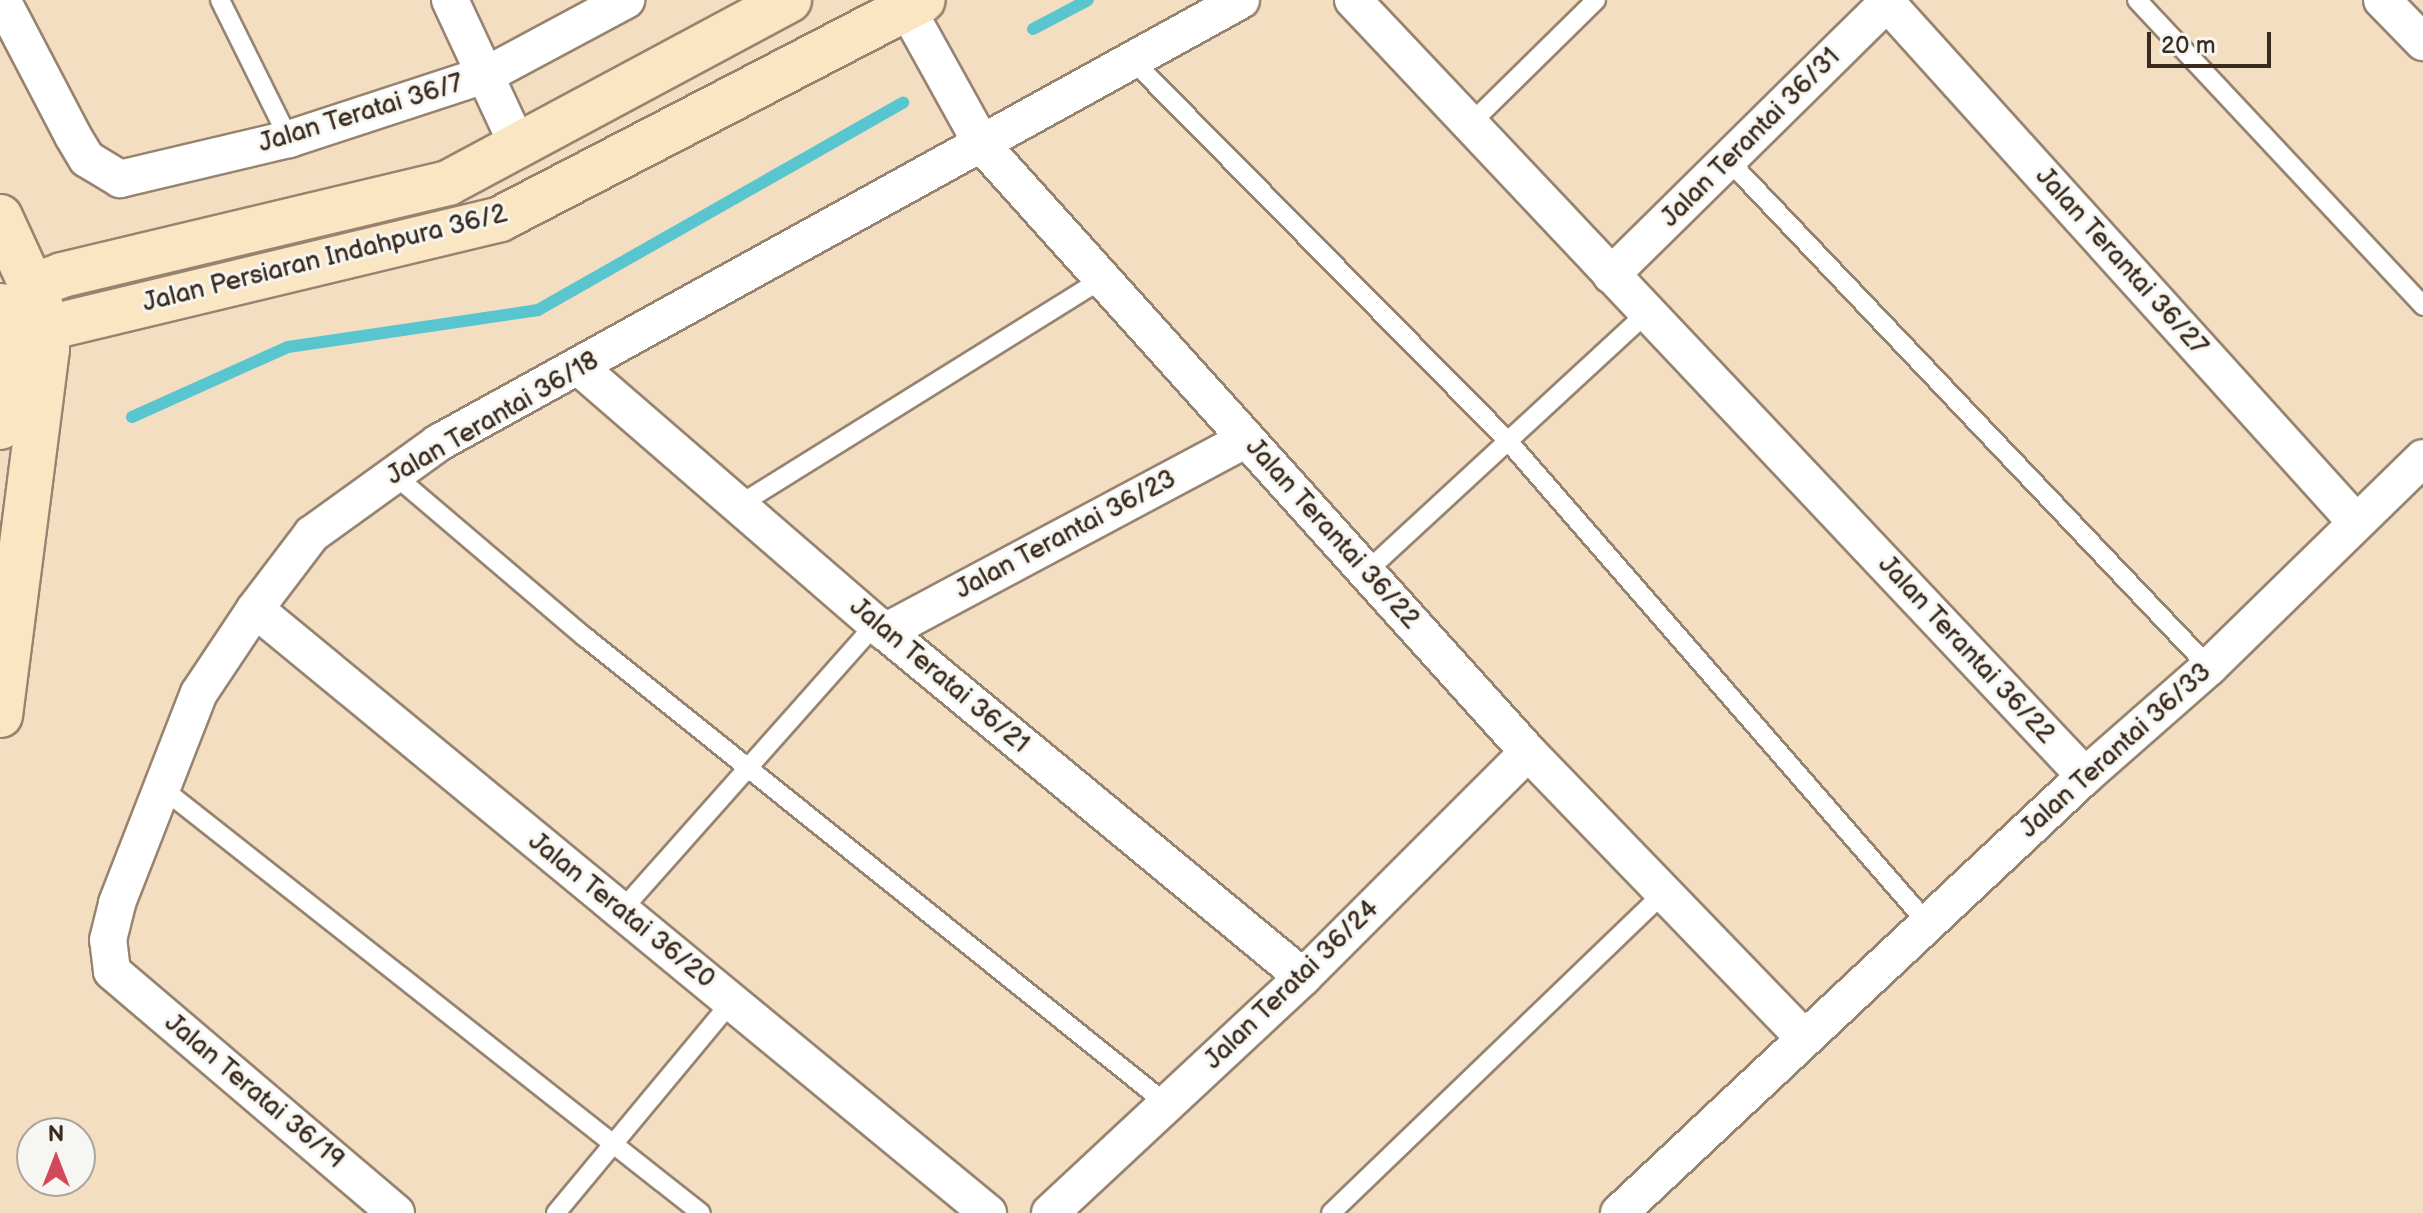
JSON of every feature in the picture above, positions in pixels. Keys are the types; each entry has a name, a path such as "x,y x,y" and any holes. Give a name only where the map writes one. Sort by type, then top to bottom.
{"street":[{"name":"Jalan Teratai 36/7","path":"2,0 87,159 120,179 142,178 289,139 488,74 626,0"},
{"path":"450,0 488,74 518,146"},
{"name":"Jalan Persiaran Indahpura 36/2","path":"17,318 62,275 448,183 789,0"},
{"name":"Jalan Terantai 36/18","path":"112,971 108,940 117,903 199,693 255,609 312,534 392,473 1135,63 1241,0"},
{"name":"Jalan Terantai 36/22","path":"1353,0 2085,776"},
{"path":"2382,0 2423,42"},
{"name":"Jalan Terantai 36/31","path":"1611,275 1888,2"},
{"name":"Jalan Terantai 36/27","path":"1888,2 2355,521"},
{"name":"Jalan Persiaran Indahpura 36/2","path":"17,318 500,219 911,3"},
{"name":"Jalan Terantai 36/22","path":"911,3 983,146 1528,752 1803,1037"},
{"path":"0,217 17,318 0,427"},
{"path":"0,715 47,370 17,318"},
{"name":"Jalan Teratai 36/21","path":"580,368 881,628 1303,977"},
{"name":"Jalan Terantai 36/23","path":"881,628 1246,439"},
{"name":"Jalan Terantai 36/33","path":"1619,1213 1803,1037 1929,925 2085,776 2209,667 2355,521 2423,458"},
{"name":"Jalan Teratai 36/20","path":"255,609 988,1213"},
{"name":"Jalan Teratai 36/24","path":"1050,1213 1303,977 1528,752"},
{"name":"Jalan Teratai 36/19","path":"112,971 396,1213"}],"lane":[{"path":"220,0 289,139"},
{"path":"1469,125 1596,0"},
{"path":"2137,0 2423,306"},
{"path":"1135,63 1508,441 1929,925"},
{"path":"1728,160 2209,667"},
{"path":"739,505 1101,280"},
{"path":"1366,572 1647,313"},
{"path":"392,473 585,637 751,765 1168,1105"},
{"path":"620,912 751,765 881,628"},
{"path":"162,788 701,1213"},
{"path":"1331,1213 1665,892"},
{"path":"556,1213 732,1001"}],"waterway":[{"path":"1033,29 1088,0"},
{"path":"132,417 288,347 538,310 903,103"}]}
